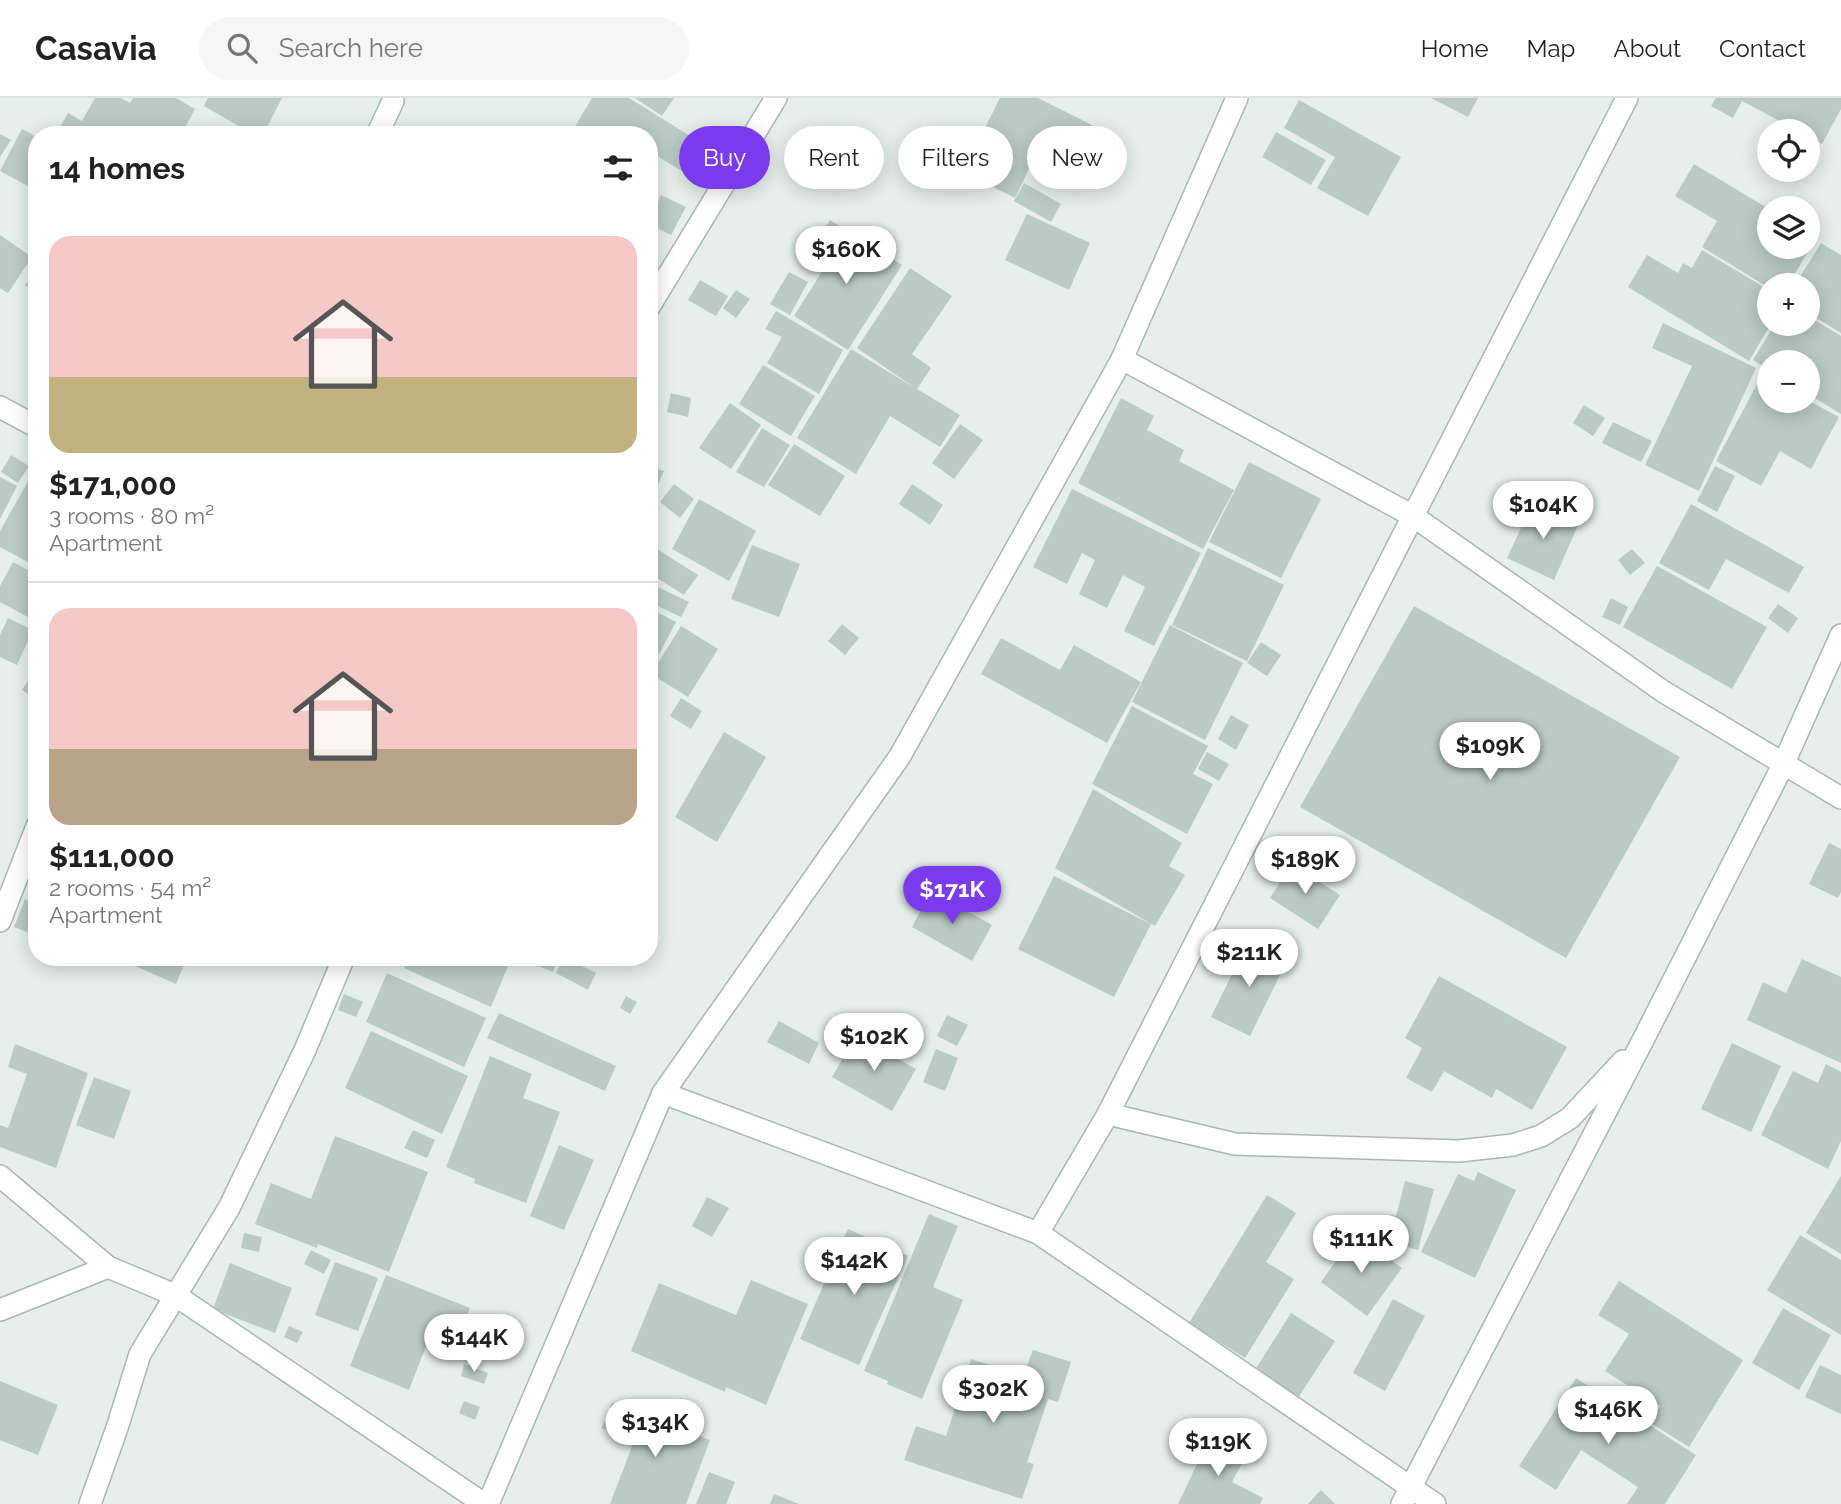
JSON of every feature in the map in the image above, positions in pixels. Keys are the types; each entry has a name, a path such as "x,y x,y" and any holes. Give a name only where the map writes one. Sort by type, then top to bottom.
{"street":[{"path":"658,292 776,98"},
{"path":"0,1176 108,1267 175,1295 486,1504 663,1093 900,756 1122,359 1237,98"},
{"path":"1038,1233 1108,1114 1627,98"},
{"path":"381,126 393,101"},
{"path":"1122,359 1413,516 1664,692 1841,798"},
{"path":"0,407 28,422"},
{"path":"1406,1496 1783,765 1841,635"},
{"path":"0,921 28,849"},
{"path":"90,1504 117,1429 139,1354 229,1208 304,1050 340,966"},
{"path":"1108,1114 1235,1144 1459,1151 1513,1145 1541,1136 1570,1118 1643,1040"},
{"path":"663,1093 1038,1233 1406,1496 1435,1504"},
{"path":"0,1310 108,1267"}],"building":[{"path":"95,98 121,98 130,103 133,98 176,98 195,109 186,126 61,126 68,113 82,121"},
{"path":"208,98 282,98 268,126 238,126 204,106"},
{"path":"592,98 629,98 679,129 679,169 658,156 658,126 575,126"},
{"path":"635,98 674,98 662,116"},
{"path":"1000,98 1038,98 1094,126 1027,126 1027,173 1015,198 997,189 1013,189 1013,126 986,126"},
{"path":"1431,98 1478,98 1468,117"},
{"path":"1716,98 1841,98 1841,109 1822,144 1820,119 1776,119 1742,101 1733,118 1711,106"},
{"path":"1299,100 1401,157 1368,216 1317,188 1335,157 1284,128"},
{"path":"22,129 28,132 28,186 0,171"},
{"path":"1276,132 1326,160 1311,185 1262,157"},
{"path":"0,134 11,140 0,157"},
{"path":"1694,164 1757,202 1757,259 1804,259 1795,273 1757,273 1757,281 1702,247 1717,221 1675,196"},
{"path":"1024,183 1027,189 1035,189 1061,204 1051,222 1014,201"},
{"path":"661,195 686,207 671,235 658,228 658,202"},
{"path":"1027,214 1090,243 1069,290 1005,260"},
{"path":"830,220 902,265 848,350 794,316 832,256 814,245"},
{"path":"0,235 28,254 28,263 8,293 0,288"},
{"path":"1820,245 1841,255 1841,333 1820,320 1820,273 1802,273 1811,259 1820,259"},
{"path":"1702,250 1757,283 1757,336 1764,336 1749,361 1628,287 1647,255 1678,273 1683,263 1692,268"},
{"path":"910,268 952,296 912,354 931,368 917,389 960,415 940,447 890,416 856,474 797,438 851,349 915,388 857,348"},
{"path":"789,272 808,282 790,315 770,304"},
{"path":"700,280 728,296 716,316 688,300"},
{"path":"736,290 750,299 736,318 723,308"},
{"path":"776,311 843,350 819,394 767,363 782,337 765,329"},
{"path":"1663,323 1756,368 1699,491 1645,465 1692,366 1652,348"},
{"path":"1820,323 1841,336 1841,414 1820,401 1820,350 1759,350 1768,336 1820,336"},
{"path":"763,365 815,396 791,436 739,404"},
{"path":"1757,384 1757,413 1820,413 1820,407 1839,417 1811,469 1780,451 1761,486 1716,461"},
{"path":"671,393 691,398 688,417 667,412"},
{"path":"1121,398 1154,416 1147,430 1184,450 1179,461 1234,490 1203,549 1078,483"},
{"path":"730,403 761,425 731,469 699,448"},
{"path":"1584,405 1605,418 1593,436 1573,423"},
{"path":"1613,422 1652,441 1641,462 1602,443"},
{"path":"960,424 983,440 954,479 932,463"},
{"path":"762,428 790,445 764,487 736,472"},
{"path":"794,444 845,476 820,516 768,485"},
{"path":"11,455 28,465 18,483 1,472"},
{"path":"1249,462 1321,499 1281,578 1209,542"},
{"path":"1715,466 1735,476 1717,512 1697,501"},
{"path":"658,469 664,471 658,485"},
{"path":"0,477 17,486 0,519"},
{"path":"28,481 28,562 0,547 0,531"},
{"path":"674,484 694,499 680,518 660,502"},
{"path":"912,484 943,505 930,525 899,504"},
{"path":"1072,489 1201,553 1154,646 1124,631 1145,587 1123,575 1107,608 1079,594 1095,560 1082,553 1067,584 1033,567"},
{"path":"699,499 756,531 729,581 672,549"},
{"path":"1533,502 1579,523 1554,580 1507,558"},
{"path":"1691,504 1804,567 1789,593 1726,559 1709,590 1659,563"},
{"path":"752,545 800,564 779,617 731,599"},
{"path":"1208,548 1284,585 1247,661 1172,625"},
{"path":"1632,549 1645,563 1630,575 1618,560"},
{"path":"658,550 698,575 684,595 658,579"},
{"path":"13,562 28,570 28,617 0,602 0,586"},
{"path":"1657,566 1767,627 1732,689 1623,627"},
{"path":"658,587 689,602 681,617 658,606"},
{"path":"1611,598 1628,607 1620,625 1602,617"},
{"path":"1778,604 1798,618 1788,633 1768,618"},
{"path":"1414,606 1680,757 1566,958 1300,807"},
{"path":"658,613 676,622 658,654"},
{"path":"8,618 28,628 28,641 17,665 0,657 0,635"},
{"path":"842,624 859,638 845,655 828,641"},
{"path":"1170,625 1243,663 1205,740 1132,702"},
{"path":"681,626 718,649 688,697 658,678 658,663"},
{"path":"1001,638 1060,670 1074,645 1141,682 1107,743 981,674"},
{"path":"1261,642 1281,655 1267,676 1247,663"},
{"path":"28,681 28,694 22,690"},
{"path":"681,698 702,711 691,729 670,716"},
{"path":"1132,706 1208,746 1193,774 1213,784 1187,834 1092,784"},
{"path":"1231,715 1249,725 1236,750 1218,739"},
{"path":"724,732 766,757 717,842 675,817"},
{"path":"1207,752 1229,764 1219,781 1198,769"},
{"path":"1093,789 1182,843 1169,866 1185,875 1155,926 1055,868"},
{"path":"1829,843 1841,849 1841,892 1838,898 1809,884"},
{"path":"1292,864 1340,895 1318,929 1270,898"},
{"path":"1054,876 1151,924 1114,997 1018,949"},
{"path":"931,891 992,925 972,961 912,927"},
{"path":"25,899 28,900 28,932 14,927"},
{"path":"1248,942 1287,961 1250,1036 1211,1017"},
{"path":"1802,959 1841,977 1841,1063 1747,1020 1763,982 1786,993"},
{"path":"135,966 183,966 176,984"},
{"path":"405,966 508,966 491,1007 404,968"},
{"path":"538,966 555,966 553,972"},
{"path":"560,966 582,966 596,973 588,990 556,973"},
{"path":"387,973 486,1018 464,1067 366,1022"},
{"path":"1439,976 1567,1047 1532,1110 1496,1089 1492,1098 1444,1071 1432,1092 1406,1078 1422,1048 1405,1038"},
{"path":"344,994 363,1002 356,1017 338,1010"},
{"path":"626,996 637,1002 630,1014 620,1008"},
{"path":"499,1013 616,1066 605,1091 487,1038"},
{"path":"947,1015 968,1025 957,1046 937,1036"},
{"path":"779,1021 819,1043 809,1064 767,1042"},
{"path":"371,1031 468,1076 442,1134 345,1088"},
{"path":"856,1035 916,1069 892,1111 832,1077"},
{"path":"1732,1043 1781,1066 1751,1132 1701,1109"},
{"path":"15,1044 88,1073 56,1168 0,1147 0,1125 8,1128 27,1074 8,1067"},
{"path":"936,1049 958,1058 945,1091 923,1082"},
{"path":"490,1056 532,1074 523,1098 560,1112 526,1203 474,1183 475,1179 446,1167"},
{"path":"1826,1064 1841,1072 1841,1141 1828,1169 1761,1135 1793,1071 1818,1083"},
{"path":"94,1077 131,1091 114,1139 76,1125"},
{"path":"413,1130 435,1140 427,1158 404,1148"},
{"path":"335,1136 428,1172 389,1272 318,1244 317,1248 255,1224 271,1183 311,1199"},
{"path":"559,1145 594,1160 564,1230 530,1216"},
{"path":"1478,1172 1516,1190 1475,1278 1421,1252 1458,1174 1474,1181"},
{"path":"1841,1176 1841,1254 1806,1233"},
{"path":"1405,1181 1434,1189 1418,1250 1383,1240 1390,1215 1396,1216"},
{"path":"1267,1195 1296,1213 1266,1262 1294,1279 1245,1358 1189,1323"},
{"path":"707,1197 729,1208 712,1237 692,1226"},
{"path":"929,1214 958,1226 933,1287 963,1300 922,1399 864,1371"},
{"path":"848,1229 908,1256 859,1365 800,1339"},
{"path":"244,1233 262,1237 259,1252 241,1248"},
{"path":"1355,1234 1402,1268 1367,1316 1321,1282"},
{"path":"1800,1235 1841,1260 1841,1335 1767,1290"},
{"path":"311,1250 331,1260 324,1274 304,1264"},
{"path":"335,1262 378,1278 358,1331 315,1315"},
{"path":"230,1263 292,1288 275,1333 213,1309"},
{"path":"386,1275 470,1308 459,1337 434,1326 409,1390 350,1366"},
{"path":"751,1280 808,1304 766,1405 726,1387 725,1392 631,1351 659,1283 736,1315"},
{"path":"1619,1281 1743,1360 1689,1447 1649,1422 1660,1406 1605,1371 1629,1334 1598,1315"},
{"path":"1393,1299 1425,1316 1385,1391 1353,1373"},
{"path":"1783,1308 1831,1335 1799,1390 1752,1363"},
{"path":"1291,1313 1335,1341 1296,1401 1253,1373"},
{"path":"289,1326 303,1332 297,1343 284,1337"},
{"path":"1033,1350 1071,1362 1058,1402 1048,1399 1027,1462 1034,1464 1022,1499 904,1460 916,1426 946,1436 971,1359 1023,1376"},
{"path":"464,1364 488,1373 484,1384 461,1376"},
{"path":"1820,1365 1841,1375 1841,1414 1805,1397"},
{"path":"1576,1378 1696,1455 1665,1504 1627,1504 1638,1487 1581,1450 1556,1490 1519,1466"},
{"path":"0,1381 58,1405 38,1455 0,1440"},
{"path":"464,1401 480,1407 475,1420 459,1413"},
{"path":"612,1403 710,1440 686,1504 610,1504 634,1441 602,1428"},
{"path":"1210,1437 1246,1455 1232,1482 1263,1498 1260,1504 1178,1504"},
{"path":"709,1472 735,1482 726,1504 696,1504"},
{"path":"1321,1490 1335,1504 1308,1504"},
{"path":"774,1494 799,1504 770,1504"}]}
